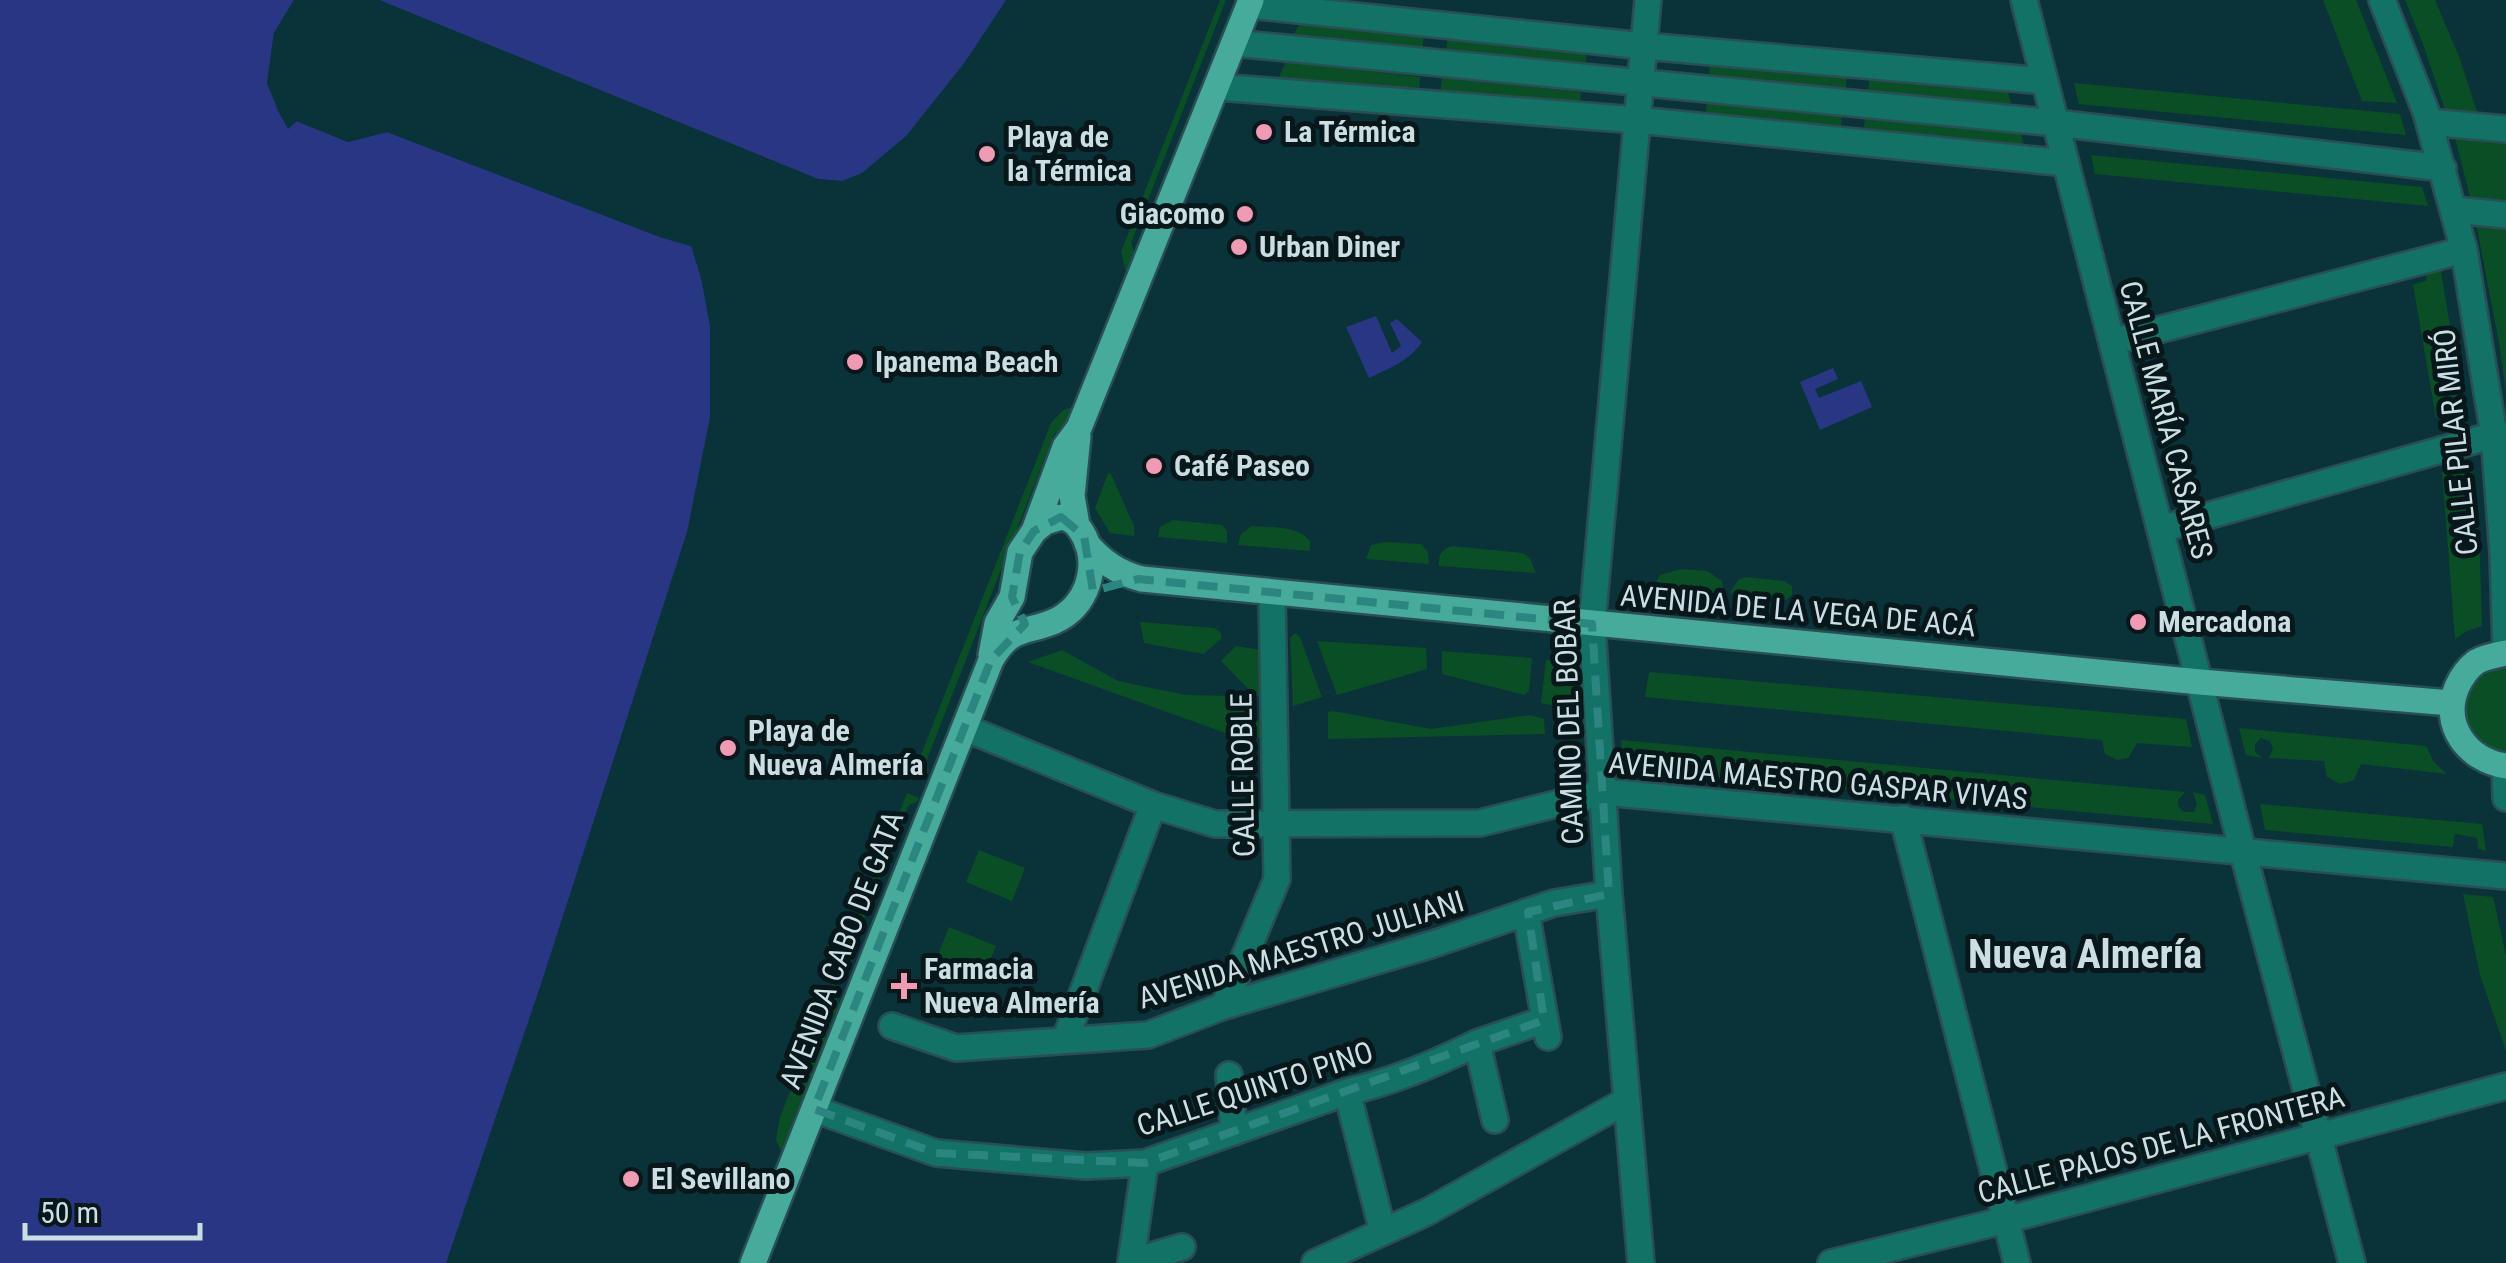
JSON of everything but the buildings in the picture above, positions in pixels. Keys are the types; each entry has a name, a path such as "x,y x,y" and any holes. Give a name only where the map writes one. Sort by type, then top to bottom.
{"main road":[{"name":"AVENIDA CABO DE GATA","path":"991,660 997,623 1012,597 1020,552 1034,532 1058,464 1079,428 1250,2"},
{"name":"AVENIDA CABO DE GATA","path":"1079,428 1072,496 1082,534"},
{"path":"1012,597 1018,614 1040,625 1061,618 1089,584 1092,570 1082,534 1072,520 1061,517 1034,532"},
{"name":"AVENIDA DE LA VEGA DE ACÁ","path":"1082,534 1108,565 1138,578 2200,682 2451,702"},
{"name":"AVENIDA DE LA VEGA DE ACÁ","path":"1077,602 1111,585 1138,578"},
{"name":"AVENIDA CABO DE GATA","path":"753,1263 991,660 1010,637 1040,625"},
{"path":"2505,766 2481,759 2462,741 2451,702 2468,669 2478,661 2506,652"}],"street":[{"name":"CAMINO DEL BOBAR","path":"1641,1263 1609,894 1592,624 1648,0"},
{"name":"CALLE MARÍA CASARES","path":"2024,0 2352,1263"},
{"name":"CALLE PILAR MIRÓ","path":"2382,0 2443,168 2464,250 2500,435 2506,652"},
{"path":"1250,2 1644,46 2045,81"},
{"path":"1234,43 2056,123 2443,168"},
{"path":"1216,87 1637,120 2066,164"},
{"path":"2429,122 2506,129"},
{"path":"2454,210 2506,215"},
{"path":"2112,342 2464,250"},
{"path":"2161,530 2500,435"},
{"name":"CALLE ROBLE","path":"1224,1006 1277,880 1272,592"},
{"name":"AVENIDA MAESTRO GASPAR VIVAS","path":"964,728 1153,805 1215,824 1480,823 1604,792 2506,876"},
{"path":"2505,766 2506,798"},
{"path":"1065,1040 1153,805"},
{"path":"1902,818 2017,1263"},
{"name":"AVENIDA MAESTRO JULIANI","path":"892,1026 956,1048 1148,1035 1224,1006 1433,944 1554,903 1609,894"},
{"name":"CALLE QUINTO PINO","path":"814,1109 936,1153 1086,1166 1145,1163 1478,1044 1546,1029 1526,912"},
{"path":"1478,1044 1495,1120"},
{"path":"1229,1075 1234,1132"},
{"name":"CALLE PALOS DE LA FRONTERA","path":"1831,1263 2506,1086"},
{"path":"1347,1092 1383,1232"},
{"path":"1315,1263 1426,1212 1626,1101"},
{"path":"1145,1163 1131,1262 1182,1247"}],"highlighted area":[{"path":"1061,517 1084,536 1093,591 1138,579 1592,624 1609,894 1528,912 1544,1020 1145,1163 936,1153 814,1109 991,660 1025,624 1012,597 1020,552 1034,531"}],"green space":[{"path":"1220,0 1226,0 1131,243 1134,252 1126,272 1121,252"},
{"path":"2323,0 2356,0 2397,103 2362,101"},
{"path":"2405,0 2435,0 2479,118 2446,113"},
{"path":"1301,20 1424,34 1422,51 1293,36"},
{"path":"1448,35 1587,48 1585,67 1446,54"},
{"path":"1710,60 1847,72 1846,89 1709,77"},
{"path":"1286,62 1420,77 1419,93 1278,79"},
{"path":"1870,74 2007,87 2011,104 1868,92"},
{"path":"1442,78 1581,92 1580,109 1440,95"},
{"path":"2074,83 2400,114 2406,135 2079,104"},
{"path":"1707,100 1842,115 1840,134 1705,120"},
{"path":"1865,118 2020,130 2026,152 1863,135"},
{"path":"2454,134 2506,139 2506,204 2471,201"},
{"path":"2091,155 2422,187 2428,206 2095,174"},
{"path":"2476,223 2506,227 2506,393 2499,343"},
{"path":"2440,266 2466,421 2453,425 2449,417 2436,418 2413,285 2427,280 2424,271"},
{"path":"1073,407 1065,429 1054,434 926,762 927,775 915,770 1051,423 1063,410"},
{"path":"2472,467 2482,626 2455,639 2442,472"},
{"path":"1108,473 1134,526 1134,536 1110,533 1095,508"},
{"path":"1173,520 1222,525 1227,531 1227,543 1158,537 1160,527"},
{"path":"1252,526 1298,532 1310,541 1310,551 1238,545 1241,534"},
{"path":"1421,544 1428,552 1429,564 1366,559 1371,545"},
{"path":"1452,546 1523,553 1530,558 1536,573 1439,566 1441,553"},
{"path":"1681,569 1707,571 1722,581 1723,589 1717,594 1659,589 1656,582 1660,575"},
{"path":"1739,579 1784,581 1792,586 1792,595 1786,600 1735,596 1730,592"},
{"path":"1140,622 1214,628 1222,638 1204,654 1144,643"},
{"path":"1295,633 1300,637 1322,697 1293,706 1290,638"},
{"path":"1317,641 1426,648 1427,669 1337,695"},
{"path":"1236,646 1261,650 1262,695 1256,697 1221,661"},
{"path":"1062,650 1118,681 1186,695 1238,696 1260,723 1262,738 1242,739 1028,662"},
{"path":"1442,651 1532,658 1529,691 1524,695 1442,674"},
{"path":"1546,660 1579,662 1582,702 1560,707 1541,703"},
{"path":"2506,667 2506,752 2475,738 2465,711 2475,683"},
{"path":"1649,672 2186,719 2192,747 2137,743 2128,758 2117,760 2105,754 2102,740 1645,697"},
{"path":"1328,712 1431,729 1530,715 1544,719 1545,734 1328,739"},
{"path":"2239,728 2426,746 2434,762 2447,774 2361,764 2354,780 2340,784 2327,777 2324,761 2269,758 2273,749 2270,741 2261,738 2255,744 2255,752 2263,758 2246,755"},
{"path":"1621,740 2185,792 2178,800 2184,812 2194,812 2197,804 2193,792 2205,795 2213,824 1623,769"},
{"path":"907,793 919,800 908,806 835,993 839,1003 781,1152 776,1139 780,1117"},
{"path":"2260,804 2482,824 2486,851 2478,849 2477,838 2455,834 2453,847 2265,830"},
{"path":"979,850 1025,868 1012,901 966,882"},
{"path":"2463,894 2493,897 2506,956 2506,1051 2480,975"},
{"path":"949,927 996,946 982,979 936,960"}],"water":[{"path":"0,0 294,0 274,33 267,83 288,128 296,121 348,142 387,132 691,246 710,326 710,417 687,532 446,1263 0,1263"},
{"path":"379,0 1006,0 965,62 906,136 862,173 842,181 818,179"},
{"path":"1376,316 1392,353 1401,346 1390,323 1397,319 1422,342 1405,359 1369,378 1346,327"},
{"path":"1833,368 1838,379 1815,389 1819,398 1861,381 1872,407 1820,430 1800,382"}],"pier":[{"path":"294,0 299,0 279,35 272,82 289,121 298,116 348,136 388,127 693,241 691,246 387,132 348,142 297,121 288,129 267,83 274,33"},
{"path":"374,0 818,179 842,181 842,186 816,184 377,5"}],"place":[{"name":"La Térmica","path":"1264,132"},
{"name":"Playa de la Térmica","path":"987,154"},
{"name":"Giacomo","path":"1245,214"},
{"name":"Urban Diner","path":"1239,247"},
{"name":"Ipanema Beach","path":"855,362"},
{"name":"Café Paseo","path":"1154,466"},
{"name":"Mercadona","path":"2138,622"},
{"name":"Playa de Nueva Almería","path":"728,748"},
{"name":"Farmacia Nueva Almería","path":"904,986"},
{"name":"El Sevillano","path":"631,1179"}],"district":[{"name":"Nueva Almería","path":"2085,954"}]}
